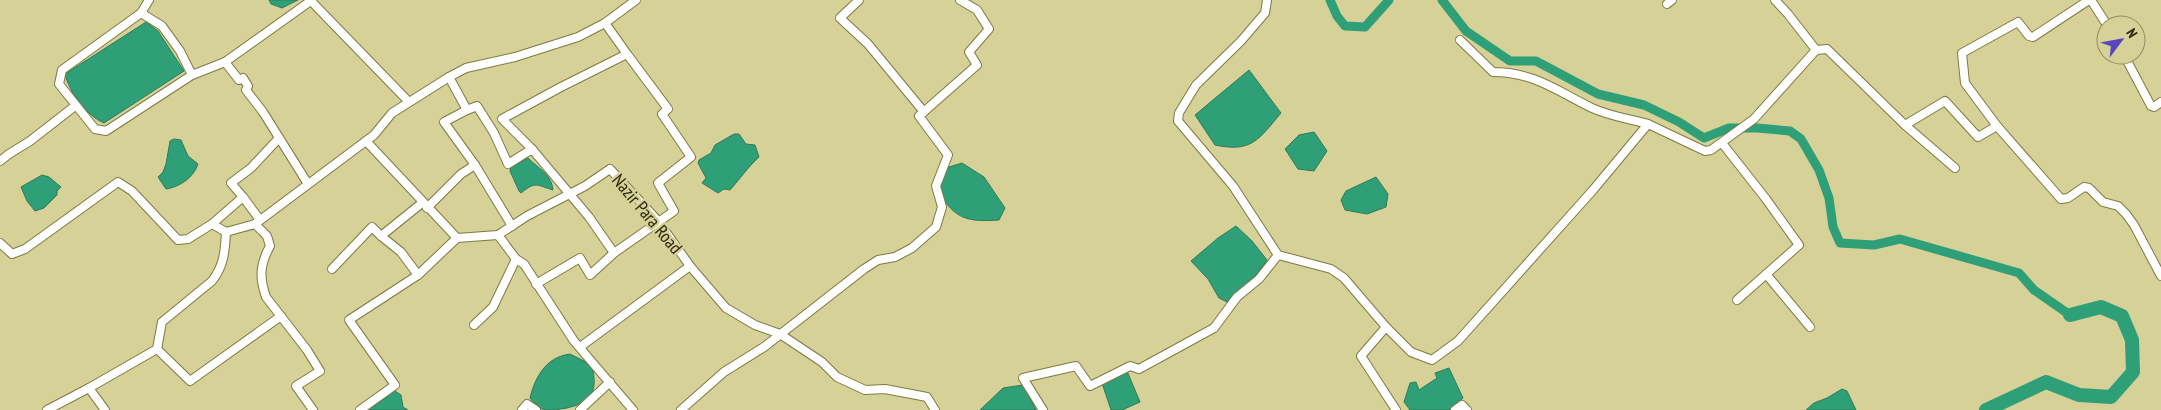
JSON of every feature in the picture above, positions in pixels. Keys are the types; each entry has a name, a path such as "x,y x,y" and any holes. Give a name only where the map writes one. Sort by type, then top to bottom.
{"street":[{"path":"149,0 141,13 62,70 58,84 95,129 106,131 192,75 225,62 311,0 409,102"},
{"path":"212,224 226,232 257,222 366,141 392,113 448,77 466,68 515,57 578,37 604,23 636,0"},
{"path":"859,0 840,18 868,44 924,112"},
{"path":"681,410 724,372 764,347 864,268 878,260 895,256 912,248 936,227 942,207 936,186 948,154 919,116 977,65 969,52 989,28 977,10 960,0"},
{"path":"1267,0 1266,12 1241,41 1196,84 1179,113 1178,121 1234,186 1278,255 1331,269 1338,273 1411,352 1432,360 1458,341 1648,124"},
{"path":"1775,0 1816,50"},
{"path":"2100,15 2090,0 2033,37 2029,36 2018,22 1962,53 1965,83 1997,126 2061,199 2065,200 2084,187 2089,188 2103,202 2118,206 2134,225 2161,276"},
{"path":"141,13 162,26 180,51 192,75"},
{"path":"536,284 580,258 590,274 614,253 674,211 658,183 691,158 662,114 668,109 604,23"},
{"path":"1460,40 1493,72 1512,72 1540,81 1594,109 1648,124 1705,151 1711,150 1748,124 1816,50 1829,50 1905,126 1955,168"},
{"path":"614,253 589,217 569,193 532,149 502,119 627,54"},
{"path":"225,62 239,80 243,78 248,86 246,90 308,184"},
{"path":"2129,65 2150,106 2154,107 2161,102"},
{"path":"448,77 467,110"},
{"path":"1905,126 1945,101 1977,136 1980,137 1997,126"},
{"path":"0,161 30,141 75,106"},
{"path":"512,226 475,165 444,122 477,106 494,133 508,164 532,149"},
{"path":"279,138 251,168 231,182 243,197 267,236 270,246 262,260 263,289 266,297 314,359 320,371 296,386 313,410"},
{"path":"360,410 395,385 350,320 418,275 457,238 366,141"},
{"path":"1722,143 1799,245 1737,300"},
{"path":"381,236 475,165"},
{"name":"Nazir Para Road","path":"457,238 498,235 527,216 585,186 610,169 658,221 690,266 726,308 755,325 780,334 822,362 837,377 865,390 885,389 927,397 935,410"},
{"path":"0,243 12,254 25,249 118,182 132,191 178,240 188,239 212,224 243,197"},
{"path":"332,269 372,227 400,252 418,275"},
{"path":"47,410 90,388 157,349 162,322 218,274 224,260 226,232"},
{"path":"498,235 516,259 524,264 574,341 633,410"},
{"path":"1043,410 1023,378 1076,366 1090,386 1130,366 1139,369 1214,328 1236,297 1258,279 1278,255"},
{"path":"474,325 493,307 516,259"},
{"path":"580,347 690,266"},
{"path":"1766,274 1810,327"},
{"path":"157,349 190,381 281,316"},
{"path":"1386,326 1361,356 1396,410"},
{"path":"580,410 610,382"},
{"path":"90,388 105,410"},
{"path":"522,410 528,404 536,410"},
{"path":"1455,410 1462,405 1467,410"}],"shaded area":[{"path":"269,0 298,0 282,8 271,4"},
{"path":"146,22 158,31 184,71 104,123 91,115 80,103 70,88 65,74"},
{"path":"1249,70 1281,113 1254,142 1238,147 1215,145 1195,115"},
{"path":"1314,132 1327,151 1314,171 1298,169 1285,149 1299,135"},
{"path":"734,134 739,134 746,144 755,145 759,157 730,190 724,189 718,193 702,183 706,178 698,163 699,160 711,153 715,145"},
{"path":"174,139 181,140 188,156 198,164 186,181 166,189 158,177 163,172 166,164 170,141"},
{"path":"528,158 544,172 550,180 553,190 533,185 521,193 519,191 510,171 511,166"},
{"path":"962,163 984,177 1005,208 999,220 979,220 963,217 944,201 938,191 942,179 949,167"},
{"path":"42,175 49,177 61,187 57,191 57,195 44,208 35,211 27,201 21,187"},
{"path":"1376,177 1388,194 1386,207 1367,214 1345,210 1341,200 1346,191"},
{"path":"1236,226 1252,241 1267,260 1257,274 1227,302 1219,298 1208,279 1191,261 1218,238"},
{"path":"570,354 584,361 593,370 594,382 590,396 579,404 566,408 546,410 541,408 530,398 535,383 543,369 554,359"},
{"path":"1449,368 1463,398 1449,410 1410,410 1404,402 1410,383 1416,382 1419,390 1437,378 1435,373"},
{"path":"1127,371 1140,402 1122,410 1111,410 1102,383"},
{"path":"1023,385 1036,410 980,410 1003,388"},
{"path":"392,389 401,395 403,407 408,410 364,410"},
{"path":"1842,389 1847,391 1856,410 1806,410 1814,403"}],"waterway":[{"path":"1330,0 1337,16 1345,26 1365,27 1389,0"},
{"path":"1442,0 1466,31 1510,61 1536,61 1598,94 1644,105 1679,122 1704,138 1729,128 1790,131 1801,139 1819,170 1829,198 1833,227 1840,243 1874,245 1900,239 2019,273 2034,290 2070,315"},
{"path":"1986,410 2046,382 2079,395 2111,397 2133,372 2132,340 2122,316 2101,307 2070,315"}]}
